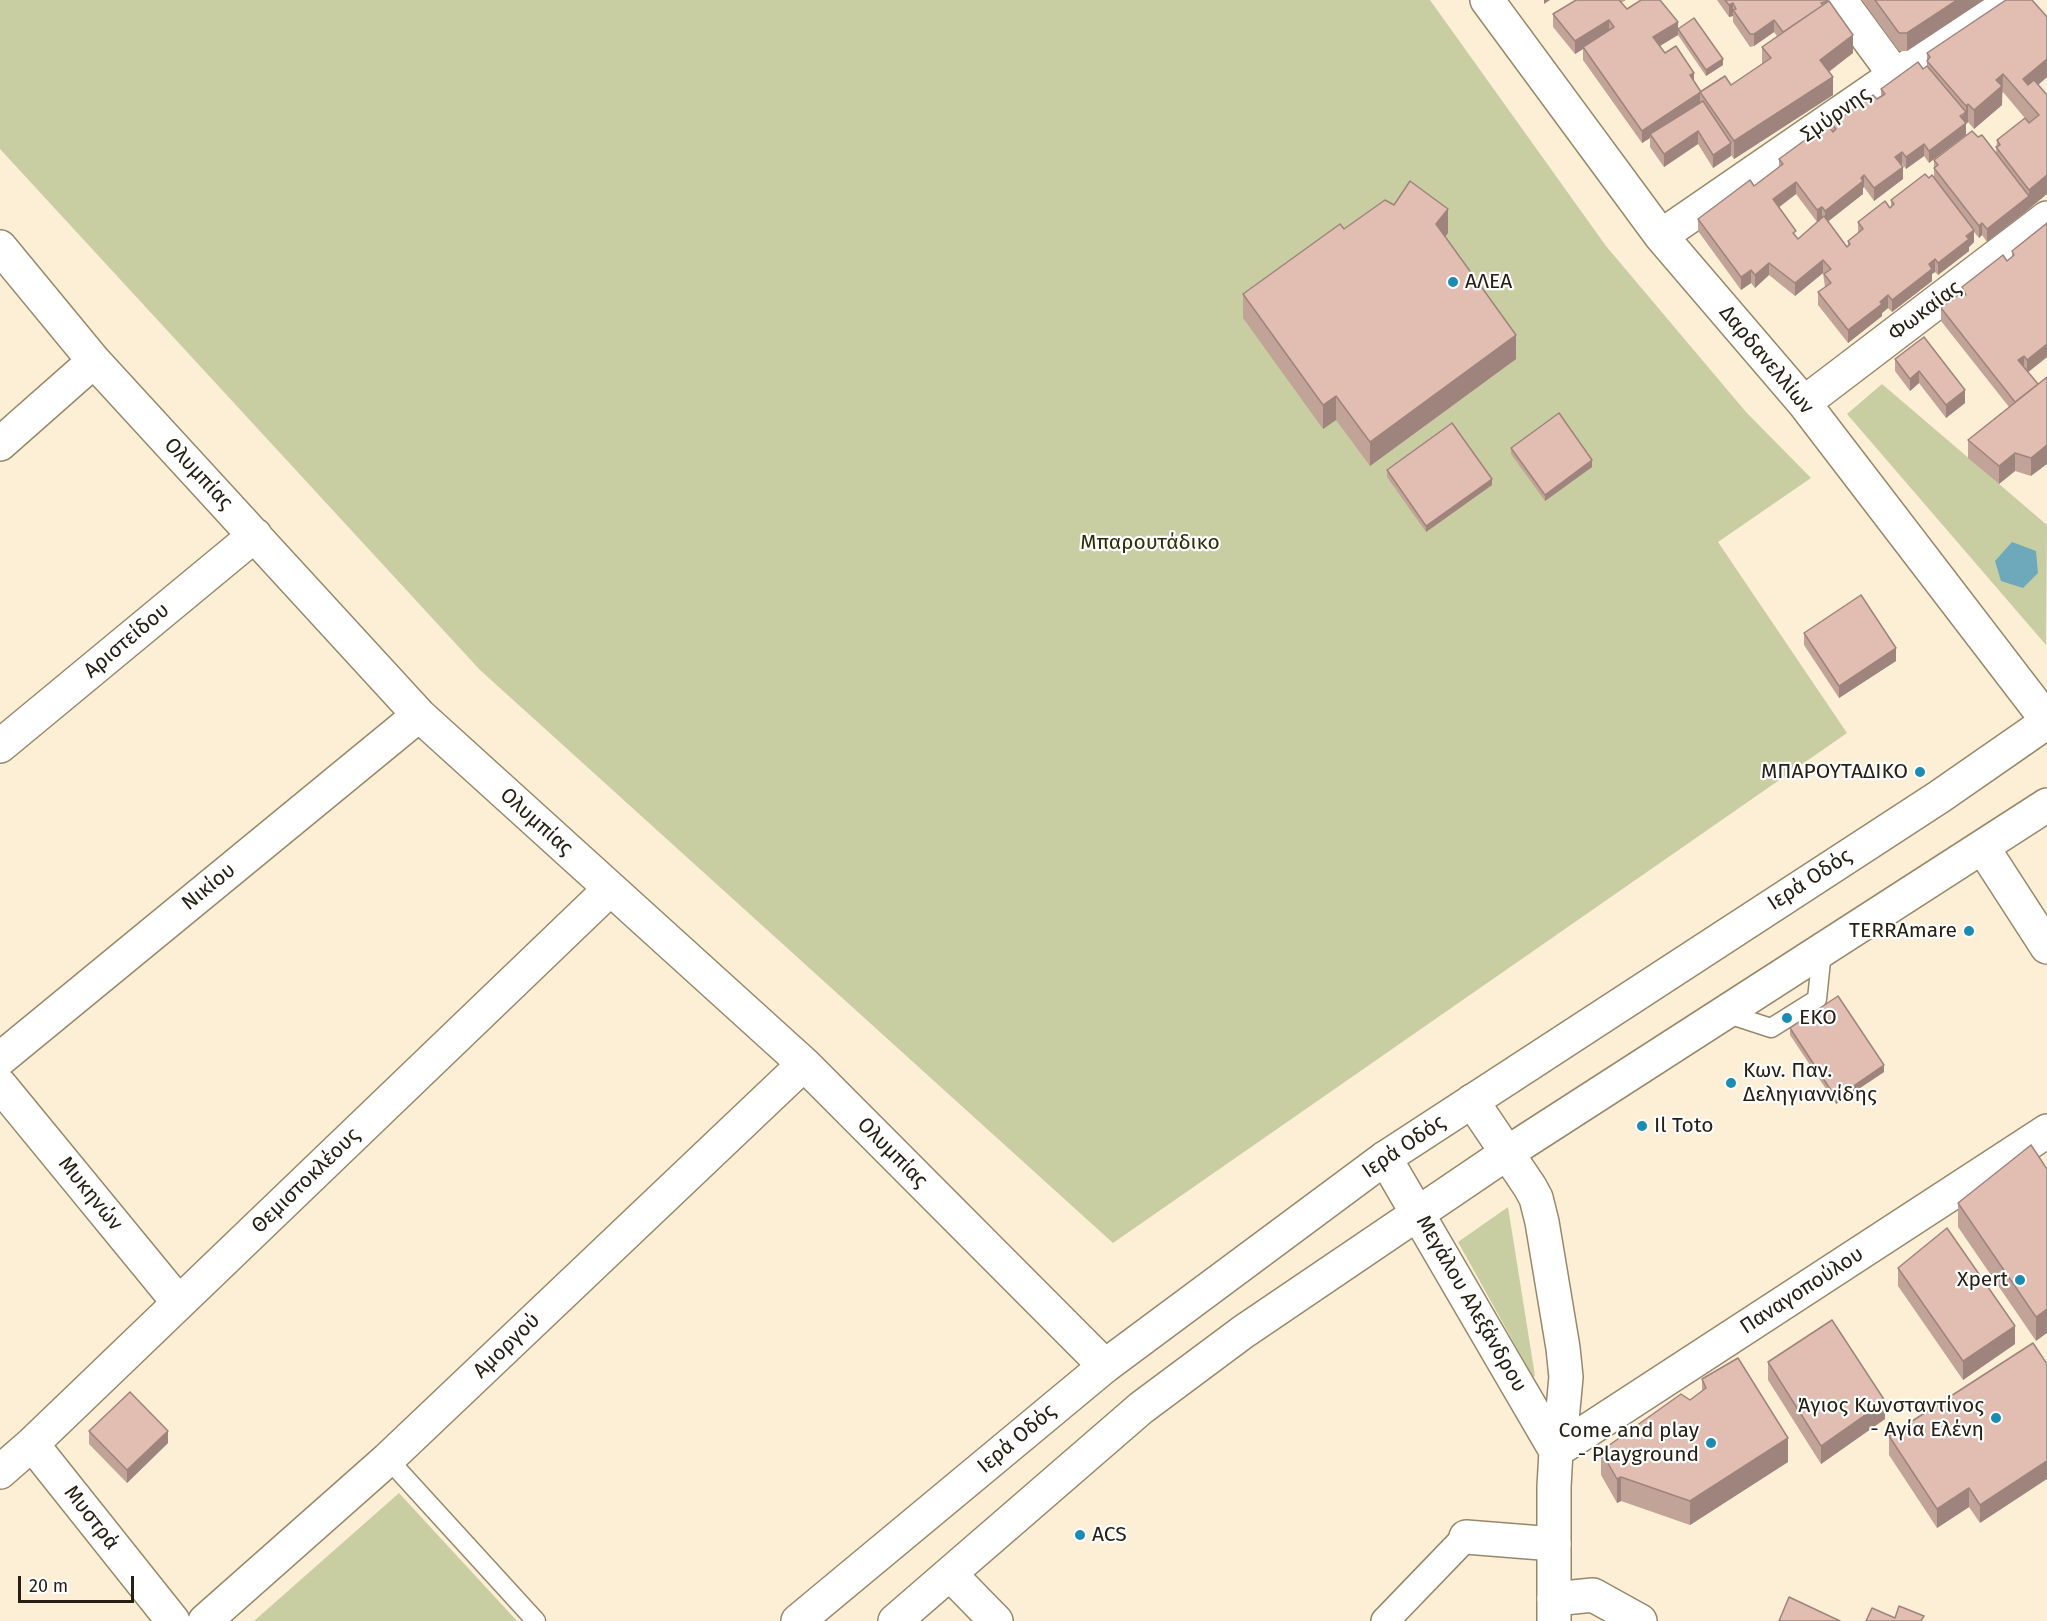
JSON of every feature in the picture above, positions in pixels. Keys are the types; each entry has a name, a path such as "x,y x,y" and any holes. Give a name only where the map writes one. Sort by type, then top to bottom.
{"street":[{"name":"Δαρδανελλίων","path":"1487,0 1661,236 1804,403 2047,721"},
{"path":"1840,0 1894,75"},
{"name":"Σμύρνης","path":"1661,236 1894,75 2015,0"},
{"name":"Φωκαίας","path":"1804,403 2047,218"},
{"name":"Ολυμπίας","path":"0,247 94,361 418,715 804,1064 1106,1366"},
{"path":"0,444 94,361"},
{"name":"Αριστείδου","path":"0,746 255,535"},
{"name":"Νικίου","path":"0,1059 418,715"},
{"name":"Ιερά Οδός","path":"798,1621 1106,1366 1385,1158 1939,797 2047,721"},
{"path":"895,1621 1141,1408 1243,1332 1507,1153 2047,805"},
{"path":"1983,848 2047,947"},
{"name":"Θεμιστοκλέους","path":"0,1472 32,1444 610,889"},
{"name":"Αμοργού","path":"205,1621 388,1459 804,1064"},
{"name":"Μυκηνών","path":"0,1085 179,1303"},
{"path":"1472,1101 1536,1198 1560,1325 1566,1377 1556,1451 1554,1610 1593,1595 1640,1621"},
{"name":"Παναγοπούλου","path":"1556,1451 2047,1131"},
{"name":"Μεγάλου Αλεξάνδρου","path":"1385,1158 1556,1451"},
{"name":"Μυστρά","path":"32,1444 173,1621"},
{"path":"1385,1621 1466,1537 1554,1544"},
{"path":"950,1574 996,1621"}],"lane":[{"path":"388,1459 536,1621"}],"green space":[{"name":"Μπαρουτάδικο","path":"0,0 1430,0 1606,246 1746,412 1811,478 1718,542 1847,733 1113,1243 480,670 0,149"},
{"path":"1882,384 2047,525 2046,645 1847,414"},
{"path":"1508,1207 1535,1376 1533,1377 1458,1242"},
{"path":"399,1493 517,1621 254,1621"}],"water":[{"path":"2012,542 2036,551 2038,573 2023,588 2001,581 1995,561"}],"building":[{"path":"1576,0 1619,0 1627,9 1641,0 1660,0 1678,22 1653,37 1665,53 1676,46 1694,73 1690,75 1701,92 1642,131 1583,47 1614,27 1609,20 1575,41 1553,14"},
{"path":"1725,0 1828,1 1821,3 1823,5 1783,32 1774,20 1754,34 1750,34 1733,10 1736,9 1733,3 1729,5"},
{"path":"1875,0 1957,0 1907,33 1899,33"},
{"path":"2006,0 2032,0 2047,17 2047,59 2023,79 2028,85 2034,80 2047,95 2047,175 2029,190 1996,147 2000,145 1997,140 2025,118 2029,123 2039,115 2003,74 1996,80 2002,86 1974,110 1968,104 1966,106 1927,61 1930,57 1927,53"},
{"path":"1829,1 1853,35 1820,60 1833,77 1734,141 1700,92 1725,76 1731,85 1771,58 1762,47"},
{"path":"1694,18 1723,59 1706,70 1678,29"},
{"path":"1918,62 1923,69 1927,66 1966,112 1960,116 1966,123 1929,151 1924,144 1906,157 1902,152 1895,157 1903,167 1874,188 1864,175 1861,178 1863,181 1825,211 1822,207 1817,210 1796,182 1773,199 1796,231 1793,233 1798,239 1824,216 1847,247 1850,244 1848,241 1863,229 1858,222 1885,201 1890,208 1894,204 1891,200 1925,174 1929,178 1932,175 1974,230 1966,236 1969,239 1938,263 1935,259 1929,264 1932,269 1892,300 1888,295 1880,302 1882,304 1848,330 1818,292 1831,283 1824,274 1831,269 1823,260 1795,283 1769,263 1755,275 1751,270 1741,277 1698,219 1750,180 1754,186 1783,164 1779,159 1827,124 1833,132 1836,129 1832,124 1873,95 1877,99 1885,94 1881,89"},
{"path":"1703,101 1731,143 1713,155 1698,131 1664,154 1650,134"},
{"path":"1972,131 1978,137 1982,135 2029,196 1987,229 1982,223 1979,226 1934,168 1938,165 1934,160"},
{"path":"1410,181 1448,209 1436,224 1516,335 1370,442 1336,396 1323,405 1243,294 1340,224 1344,229 1385,200 1394,205"},
{"path":"2047,223 2047,344 2027,360 2024,356 2018,360 2038,384 2015,402 1941,308 1963,291 1966,295 1962,287 2003,255 2007,261 2014,255 2012,251"},
{"path":"1924,337 1965,390 1946,405 1919,371 1910,379 1895,359"},
{"path":"2047,377 2047,445 2031,458 2015,453 1999,466 1968,440"},
{"path":"1559,413 1592,460 1545,495 1511,448"},
{"path":"1452,423 1492,479 1426,526 1387,470"},
{"path":"1861,595 1896,648 1839,686 1804,633"},
{"path":"1838,996 1884,1065 1836,1098 1790,1028"},
{"name":"Xpert","path":"2031,1145 2047,1169 2047,1309 2036,1317 1958,1203"},
{"path":"1947,1228 2015,1326 1963,1361 1898,1268"},
{"path":"1832,1320 1885,1401 1821,1446 1768,1362"},
{"name":"Άγιος Κωνσταντίνος - Αγία Ελένη","path":"2033,1343 2047,1364 2047,1461 1980,1505 1969,1488 1937,1509 1889,1436"},
{"name":"Come and play - Playground","path":"1738,1358 1788,1438 1690,1501 1621,1477 1617,1479 1601,1451 1681,1394 1690,1400 1706,1388 1702,1379"},
{"path":"130,1392 168,1431 127,1470 89,1431"},
{"path":"1789,1597 1840,1621 1779,1621"},
{"path":"1899,1606 1924,1616 1921,1621 1866,1621 1872,1608 1895,1618"}],"place":[{"name":"ΑΛΕΑ","path":"1453,282"},
{"name":"ΜΠΑΡΟΥΤΑΔΙΚΟ","path":"1920,772"},
{"name":"TERRAmare","path":"1969,931"},
{"name":"EKO","path":"1787,1018"},
{"name":"Κων. Παν. Δεληγιαννίδης","path":"1731,1083"},
{"name":"Il Toto","path":"1642,1126"},
{"name":"Xpert","path":"2020,1280"},
{"name":"Άγιος Κωνσταντίνος - Αγία Ελένη","path":"1996,1418"},
{"name":"Come and play - Playground","path":"1711,1443"},
{"name":"ACS","path":"1080,1535"}]}
